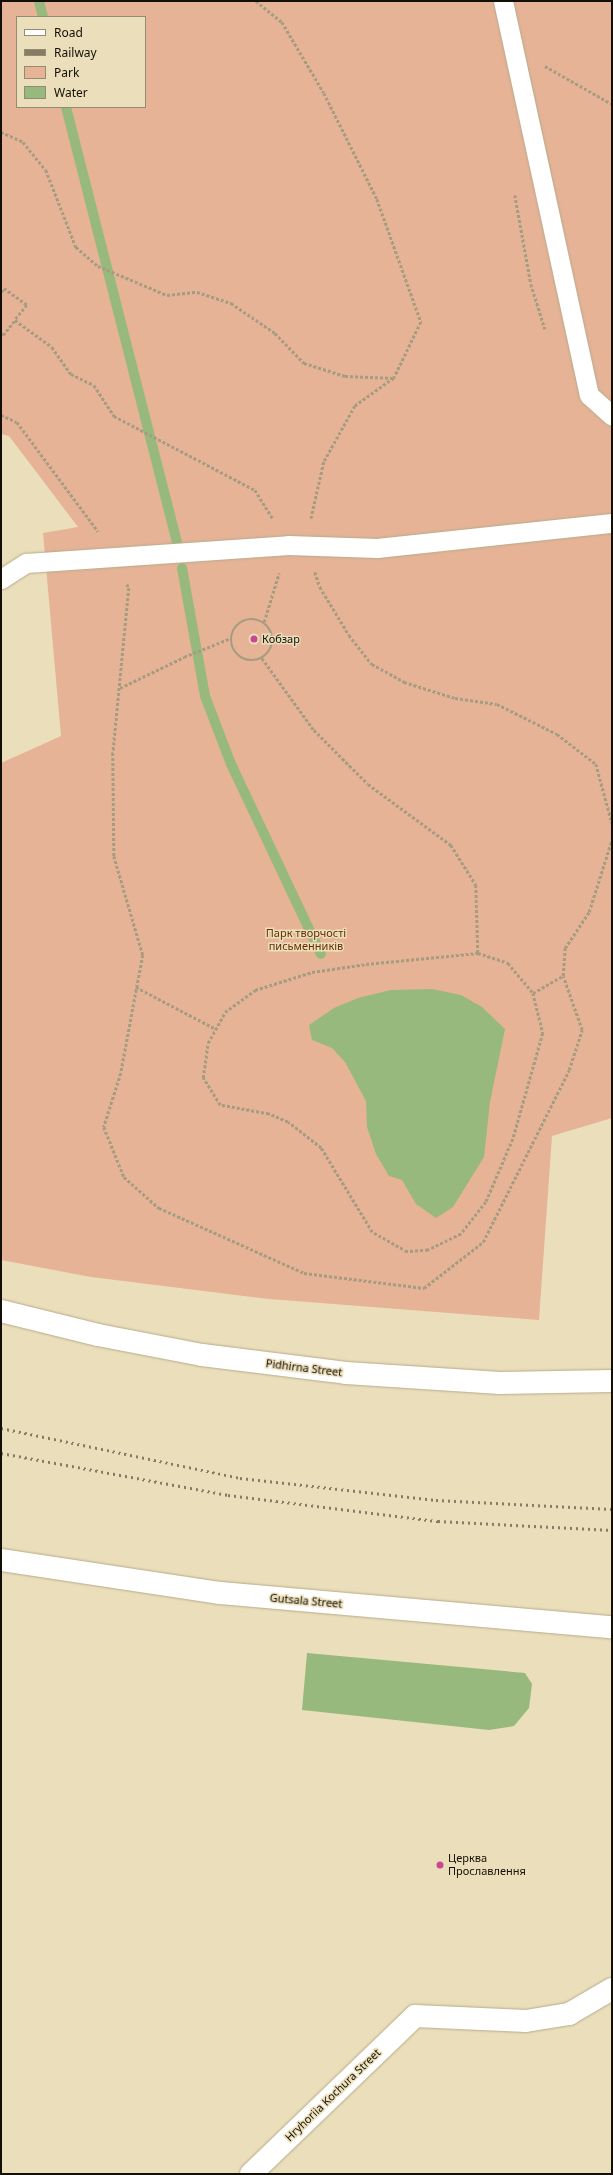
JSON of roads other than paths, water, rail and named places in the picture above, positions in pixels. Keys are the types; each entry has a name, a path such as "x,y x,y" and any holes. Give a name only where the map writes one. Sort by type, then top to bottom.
{"street":[{"name":"Pidhirna Street","path":"1,1311 98,1335 202,1355 346,1373 500,1383 612,1381"},
{"name":"Gutsala Street","path":"1,1560 53,1570 220,1593 612,1627"},
{"name":"Hryhoriia Kochura Street","path":"251,2174 415,2016 526,2020 569,2014 612,1989"}],"lane":[{"path":"502,1 518,66 589,395 612,416"},
{"path":"1,578 26,563 288,545 307,547 377,548 612,524"}],"water":[{"path":"432,989 461,995 482,1007 505,1029 490,1102 484,1157 453,1207 436,1218 416,1204 402,1180 389,1176 376,1154 367,1127 366,1101 345,1062 332,1048 312,1040 309,1025 334,1008 358,998 391,990"},
{"path":"307,1653 525,1673 532,1684 529,1708 514,1726 489,1730 302,1710"}],"waterway":[{"path":"39,1 43,16"},
{"path":"66,108 177,542"},
{"path":"182,568 205,696 231,764 321,954"}],"railway":[{"path":"1,1428 240,1478 436,1500 612,1509"},
{"path":"1,1453 228,1495 438,1521 612,1530"}],"place":[{"name":"Кобзар","path":"254,639"},
{"name":"Церква Прославлення","path":"440,1865"}],"park label":[{"name":"Парк творчості письменників","path":"306,940"}]}
